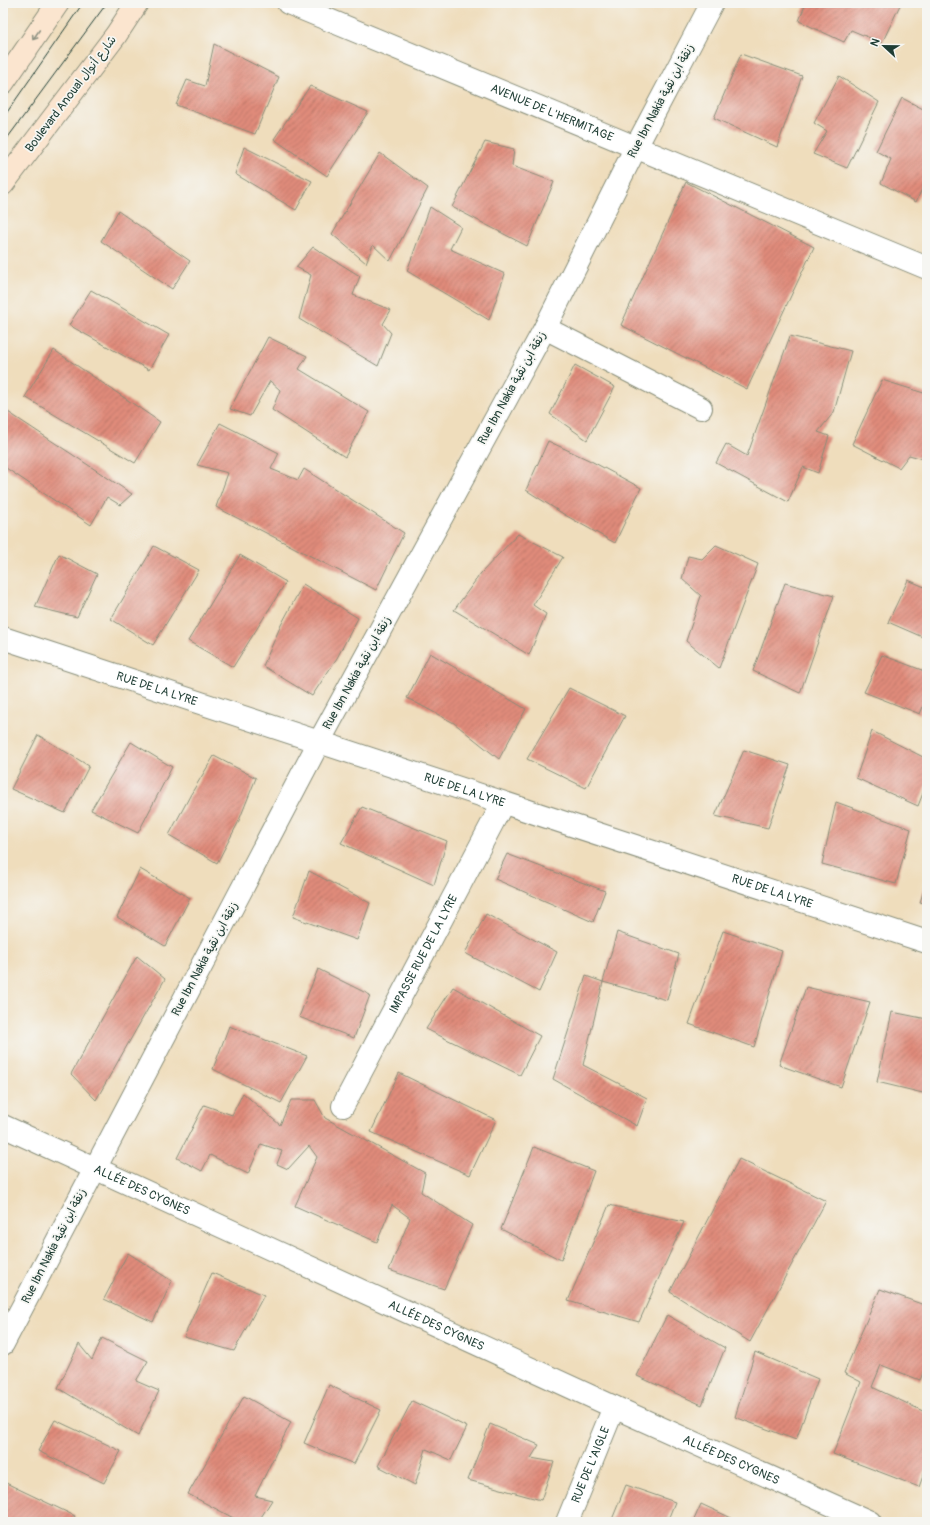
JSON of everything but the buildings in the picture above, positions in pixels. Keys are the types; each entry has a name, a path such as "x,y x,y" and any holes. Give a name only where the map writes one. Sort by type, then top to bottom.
{"street":[{"path":"3,83 58,3"},
{"name":"Boulevard Anoual شارع أنوال","path":"3,184 116,35 137,3"},
{"name":"AVENUE DE L'HERMITAGE","path":"288,3 927,268"},
{"name":"Rue Ibn Nakia زنقة ابن نقية","path":"3,1344 94,1168 319,742 545,328 636,148 712,3"},
{"path":"545,328 701,408"},
{"name":"RUE DE LA LYRE","path":"3,638 927,942"},
{"name":"IMPASSE RUE DE LA LYRE","path":"343,1106 502,803"},
{"name":"ALLÉE DES CYGNES","path":"3,1126 614,1407 870,1522"},
{"name":"RUE DE L'AIGLE","path":"567,1522 614,1407"}],"tram line":[{"path":"3,118 83,3"},
{"path":"3,144 107,3"}]}
